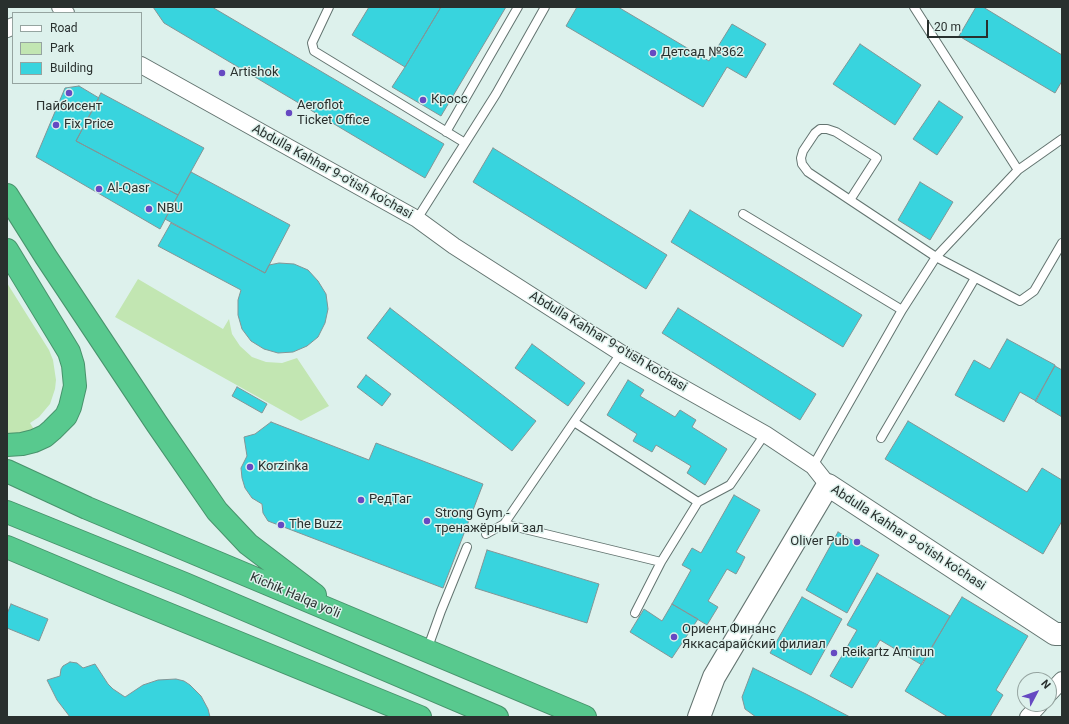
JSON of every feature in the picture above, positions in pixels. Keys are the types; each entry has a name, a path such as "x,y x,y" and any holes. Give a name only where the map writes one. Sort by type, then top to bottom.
{"highway":[{"path":"7,195 148,411 217,511 248,544 339,614"},
{"path":"7,250 69,352 75,379 74,394 70,407 66,416 60,423 45,436 34,441 22,444 7,444"},
{"name":"Kichik Halqa yo'li","path":"7,471 87,508 585,717"},
{"path":"7,512 137,564 406,677 497,717"},
{"path":"7,547 420,717"}],"street":[{"name":"Abdulla Kahhar 9-o'tish ko'chasi","path":"142,66 417,220 454,246 621,353 765,434 813,466 828,485 1055,634 1062,634"},
{"path":"699,717 714,677 828,485"}],"lane":[{"path":"328,7 312,44 314,51 465,143"},
{"path":"446,132 518,7"},
{"path":"417,220 496,94 545,7"},
{"path":"914,7 1018,170"},
{"path":"850,200 877,158 836,132 827,129 820,129 815,133 803,151 801,158 802,164 808,172 850,200 936,257 1020,301 1034,291 1062,243"},
{"path":"813,466 902,310 936,257 1018,170 1062,139"},
{"path":"743,214 902,310"},
{"path":"881,438 975,278"},
{"path":"486,534 504,524 621,353"},
{"path":"574,422 698,502"},
{"path":"635,613 661,562 698,502 730,485 765,434"},
{"path":"504,524 661,562"},
{"path":"427,651 441,611 467,547"}],"green space":[{"path":"138,279 223,329 229,319 232,334 240,346 252,357 266,362 282,363 297,358 329,406 301,421 115,317"},
{"path":"7,283 49,350 53,360 56,380 55,389 50,404 39,417 30,423 35,431 7,436"}],"building":[{"path":"153,7 212,7 444,144 425,178 164,23"},
{"path":"369,7 441,7 405,67 352,35"},
{"path":"441,7 506,7 441,116 392,87"},
{"name":"Детсад №362","path":"577,7 618,7 709,61 732,24 766,44 746,78 727,67 703,107 566,26"},
{"path":"976,7 983,7 1062,55 1062,81 1055,93 959,36"},
{"path":"860,44 921,85 895,125 833,84"},
{"path":"79,86 99,98 76,141 178,195 160,229 36,157 65,88"},
{"path":"101,93 204,148 178,195 76,141"},
{"path":"939,101 963,117 937,155 913,139"},
{"path":"493,148 667,255 646,289 473,182"},
{"path":"191,172 290,225 265,273 165,219"},
{"path":"920,182 953,202 930,240 898,220"},
{"path":"690,210 862,315 843,347 671,242"},
{"path":"171,223 265,273 269,265 279,263 294,264 308,270 318,281 326,294 328,309 325,323 318,337 307,346 293,352 278,353 264,349 251,341 242,329 238,315 238,300 241,290 158,246"},
{"path":"390,308 536,421 512,451 367,338"},
{"path":"678,308 816,394 800,420 662,333"},
{"path":"1007,339 1055,365 1036,401 1020,392 1004,422 955,395 974,360 990,369"},
{"path":"532,344 585,383 568,406 515,368"},
{"path":"1055,366 1062,370 1062,417 1035,401"},
{"path":"366,375 391,394 382,406 357,387"},
{"path":"628,380 644,390 640,396 675,417 680,410 696,420 692,427 727,449 705,485 687,473 691,466 656,445 652,452 633,441 637,434 607,415"},
{"path":"237,387 267,404 262,413 232,396"},
{"path":"908,421 1027,492 1042,468 1062,480 1062,521 1043,554 885,459"},
{"path":"271,422 369,460 376,443 483,484 443,588 268,521 263,513 262,504 252,498 245,488 241,468 247,456 244,437 255,434"},
{"path":"734,495 760,510 736,552 745,557 736,574 727,569 708,601 718,607 707,625 672,604 691,570 682,565 692,548 701,553"},
{"path":"838,532 879,555 847,613 806,590"},
{"path":"487,550 599,584 587,623 475,588"},
{"path":"877,573 950,616 922,665 880,640 852,688 830,676 857,630 847,625"},
{"path":"802,597 842,619 811,675 770,653"},
{"path":"962,597 1028,636 996,690 1003,695 990,717 948,717 905,691"},
{"path":"11,604 48,619 39,641 7,628 7,614"},
{"path":"672,604 698,619 672,658 630,632 644,609 662,621"},
{"path":"70,662 77,663 83,668 95,664 108,684 125,697 143,685 158,680 176,679 184,681 201,696 208,709 210,717 70,717 57,700 47,680 60,676 63,666"},
{"path":"753,668 850,717 756,717 745,709 742,697"}],"place":[{"name":"Детсад №362","path":"653,53"},
{"name":"Artishok","path":"222,73"},
{"name":"Пайбисент","path":"69,93"},
{"name":"Кросс","path":"423,100"},
{"name":"Aeroflot Ticket Office","path":"289,113"},
{"name":"Fix Price","path":"56,125"},
{"name":"Al-Qasr","path":"99,189"},
{"name":"NBU","path":"149,209"},
{"name":"Korzinka","path":"250,467"},
{"name":"РедТаг","path":"361,500"},
{"name":"Strong Gym - тренажёрный зал","path":"427,521"},
{"name":"The Buzz","path":"281,525"},
{"name":"Oliver Pub","path":"857,542"},
{"name":"Ориент Финанс Яккасарайский филиал","path":"674,637"},
{"name":"Reikartz Amirun","path":"834,653"}]}
